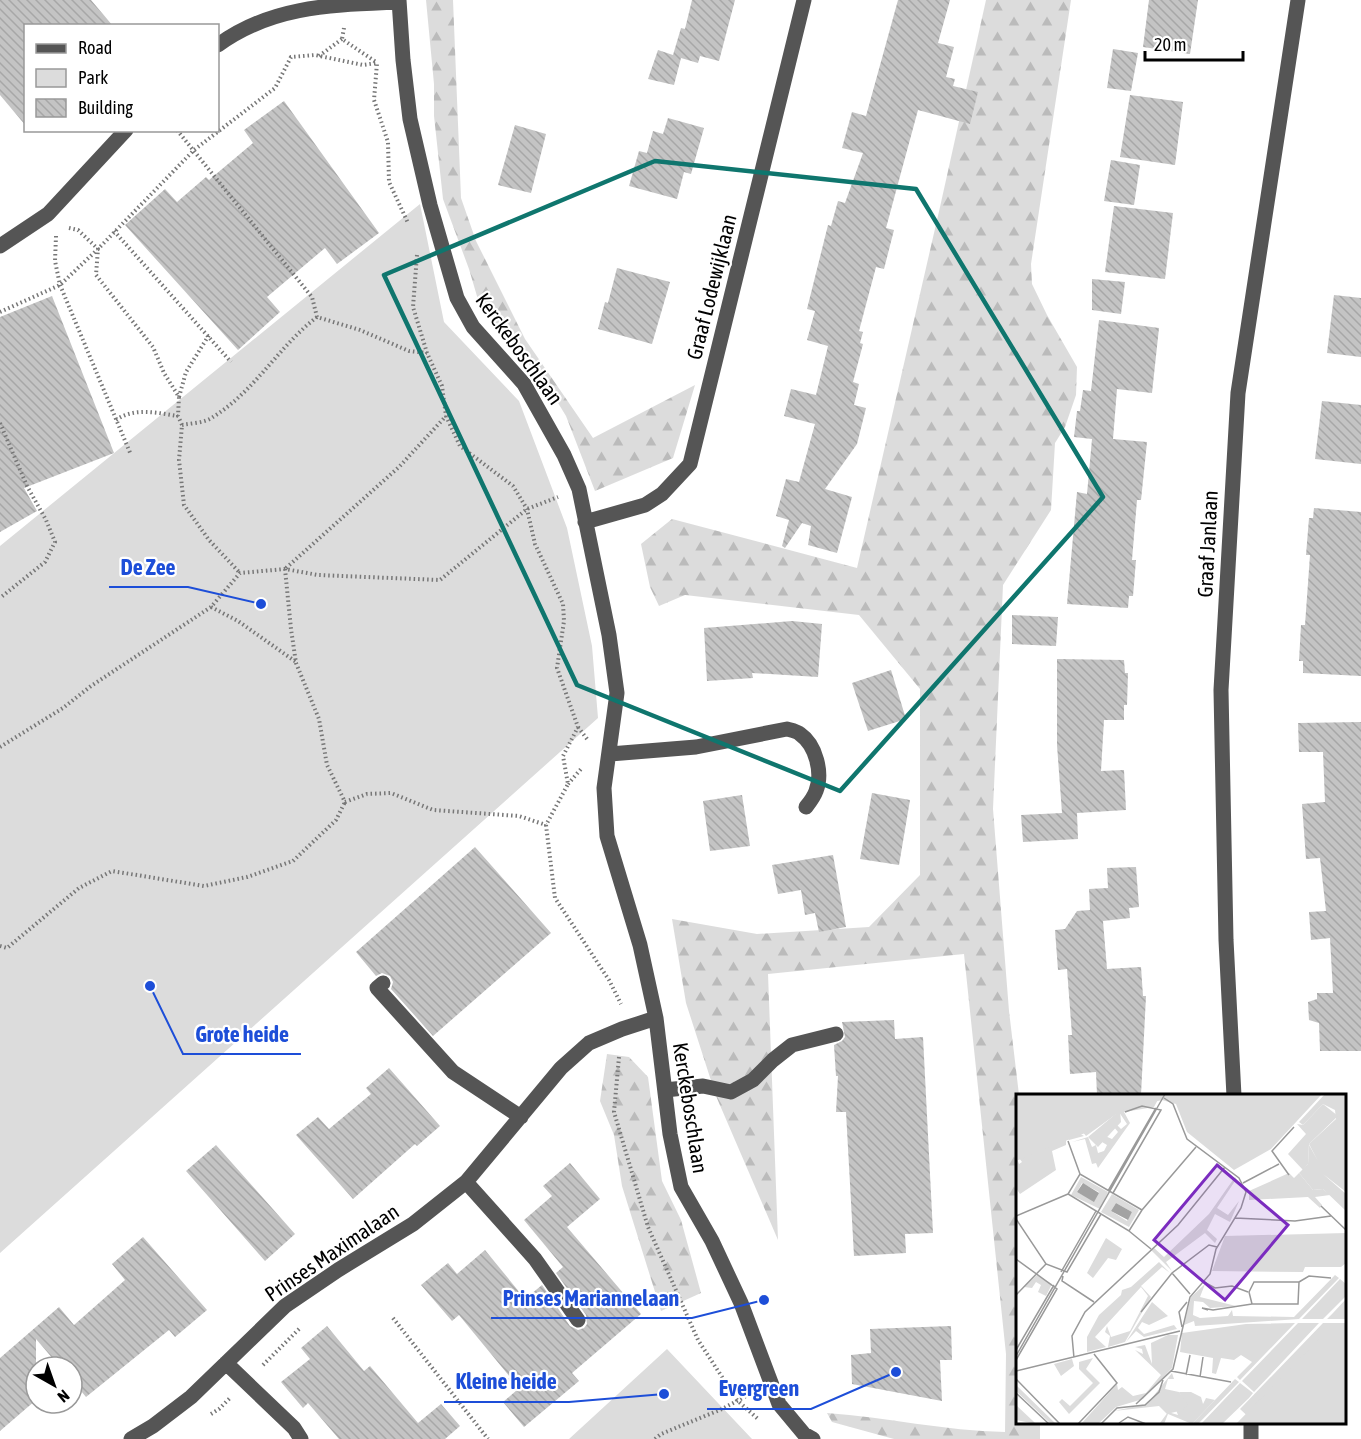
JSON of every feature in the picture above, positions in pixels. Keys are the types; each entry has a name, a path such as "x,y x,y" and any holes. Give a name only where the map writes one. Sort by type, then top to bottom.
{"street":[{"name":"Graaf Lodewijklaan","path":"585,522 645,505 662,494 690,464 804,0"},
{"name":"Graaf Janlaan","path":"1234,1094 1226,940 1221,690 1238,393 1298,0"},
{"name":"Kerckeboschlaan","path":"399,1 410,119 417,153 457,298 473,327 524,384 554,435 579,489 609,635 617,693 604,788 608,836 640,945 656,1018 670,1134 681,1187 712,1241 741,1303 779,1404 804,1434 813,1439"},
{"path":"219,44 255,24 282,13 322,6 399,1"},
{"path":"0,246 52,220 124,132"},
{"path":"610,754 696,747 787,729 800,733 811,746 817,761 819,780 816,793 806,807"},
{"path":"383,983 377,988 453,1072 521,1117"},
{"name":"Prinses Maximalaan","path":"131,1439 153,1426 191,1397 285,1306 413,1224 466,1182 561,1068 589,1043 656,1018"},
{"path":"664,1090 703,1086 731,1092 753,1080 792,1045 836,1034"},
{"path":"466,1182 535,1259 578,1320"},
{"path":"226,1363 294,1428 302,1439"}],"path":[{"path":"319,56 342,39 350,4"},
{"path":"342,39 377,63"},
{"path":"219,131 275,88 291,57 319,56 363,65 403,60"},
{"path":"377,63 374,100 388,142 389,182 412,231"},
{"path":"179,132 312,297 317,316"},
{"path":"0,312 60,285 194,150 218,132"},
{"path":"98,249 78,230 52,220 55,261 60,285 131,455"},
{"path":"113,231 231,362"},
{"path":"98,249 96,275 153,347 178,397"},
{"path":"418,251 413,307 427,353 442,386 446,416 460,447 513,486 526,509 535,544 563,604 564,621 556,668 578,727 563,756 568,784 546,825 555,898 609,980 621,1003 622,1029 614,1112 648,1227 698,1340 737,1400"},
{"path":"317,316 360,330 409,351 427,353"},
{"path":"182,425 212,418 248,388 300,330 317,316"},
{"path":"209,335 186,372 178,397 178,416 182,425 178,460 184,505 209,540 240,573"},
{"path":"116,420 126,413 156,412 178,416"},
{"path":"285,569 399,467 446,416"},
{"path":"0,423 27,486 55,542 45,562 0,598"},
{"path":"0,747 63,708 91,686 211,607 240,573 285,569 318,575 440,580 526,509 579,489"},
{"path":"285,569 296,663 319,719 327,765 345,802"},
{"path":"211,607 238,621 296,663"},
{"path":"0,946 7,948 79,888 112,871 204,886 247,877 293,861 336,820 345,802 367,794 391,793 433,810 519,816 546,825"},
{"path":"393,1318 488,1439"},
{"path":"202,1420 219,1409 306,1322"},
{"path":"655,1439 661,1434 722,1409 754,1392"}],"highlighted area":[{"path":"655,161 916,189 1103,497 840,791 577,685 384,275"}],"green space":[{"path":"426,0 453,0 461,198 476,241 525,339 593,438 695,385 673,458 595,491 566,416 544,380 502,335 479,303 443,199 434,116 434,84"},
{"path":"986,0 1071,0 1031,264 1032,284 1077,367 1076,395 1065,427 1055,443 1051,510 1003,585 993,809 1009,1011 1019,1094 1016,1094 1016,1424 1040,1424 1040,1439 894,1439 832,1422 827,1413 1005,1432 1006,1354 964,954 768,974 778,1240 716,1096 686,1003 672,919 757,934 869,927 920,875 920,689 859,615 685,595 659,606 650,587 641,544 672,519 857,568"},
{"path":"420,204 444,322 519,401 567,528 592,646 598,718 0,1253 0,546"},
{"path":"607,1054 629,1057 648,1077 662,1181 681,1220 701,1293 661,1311 622,1186 614,1135 600,1101"},
{"path":"667,1349 752,1439 569,1439"}],"building":[{"path":"0,0 91,0 111,24 24,24 24,124 0,95"},
{"path":"692,0 735,0 719,61 700,56 698,63 681,58 674,85 648,79 658,50 673,55 681,28 685,29"},
{"path":"898,0 950,0 938,43 954,47 946,77 955,79 953,86 978,92 970,124 918,110 886,228 894,230 884,269 876,267 859,331 863,332 860,343 863,344 853,382 859,384 854,405 866,408 857,444 825,489 852,497 837,553 808,545 811,526 802,523 785,548 782,546 789,520 776,516 786,479 799,482 815,424 784,416 791,389 816,395 828,346 807,340 815,311 807,309 828,225 831,226 838,201 845,203 863,153 842,148 852,112 866,116"},
{"path":"1149,0 1198,0 1190,54 1143,47"},
{"path":"1113,49 1138,53 1131,91 1107,88"},
{"path":"1130,95 1183,102 1175,165 1120,157"},
{"path":"284,101 379,233 337,264 325,248 267,297 280,312 238,350 125,225 165,189 177,202 206,177 209,180 253,143 244,130"},
{"path":"668,118 704,128 691,174 684,172 677,199 629,186 639,151 647,153 653,131 663,134"},
{"path":"515,125 546,134 531,193 498,185"},
{"path":"1111,160 1140,165 1134,205 1104,201"},
{"path":"1114,206 1173,213 1165,279 1105,272"},
{"path":"617,268 670,282 652,344 598,329 605,302 608,303"},
{"path":"1092,279 1125,282 1121,314 1092,310"},
{"path":"1334,295 1361,298 1361,357 1327,353"},
{"path":"52,296 114,453 24,488 37,511 0,532 0,317"},
{"path":"1099,320 1159,328 1152,393 1117,389 1113,439 1147,442 1141,500 1137,500 1132,560 1136,560 1133,596 1129,596 1128,608 1067,604 1077,492 1087,494 1092,439 1074,437 1077,411 1080,411 1083,390 1091,391"},
{"path":"1322,401 1361,405 1361,464 1315,459"},
{"path":"1314,508 1361,512 1361,676 1303,673 1303,661 1299,661 1301,625 1305,625 1310,555 1306,555 1309,518 1313,518"},
{"path":"1012,615 1058,617 1056,646 1012,644"},
{"path":"792,621 822,624 818,677 752,673 753,678 707,681 704,628"},
{"path":"1057,659 1124,660 1125,673 1128,673 1124,720 1104,720 1101,771 1124,770 1126,810 1077,813 1078,839 1023,842 1021,815 1062,813 1057,745"},
{"path":"891,670 906,719 868,731 852,683"},
{"path":"1361,722 1361,1051 1320,1051 1319,1023 1309,1020 1308,1002 1317,999 1317,993 1333,993 1330,938 1311,940 1309,912 1326,911 1320,858 1306,859 1302,804 1325,802 1323,752 1299,752 1298,723"},
{"path":"872,793 910,800 899,865 860,859"},
{"path":"742,795 750,846 710,851 703,801"},
{"path":"475,847 551,933 433,1036 391,989 393,982 390,976 382,973 376,976 356,952"},
{"path":"833,855 846,927 819,932 815,913 805,915 801,890 778,894 772,865"},
{"path":"1136,867 1139,907 1129,908 1130,918 1103,921 1107,969 1141,967 1143,996 1146,996 1141,1094 1097,1094 1096,1072 1070,1074 1068,1035 1072,1035 1067,969 1058,970 1055,930 1065,929 1077,911 1090,910 1089,889 1108,888 1107,868"},
{"path":"894,1020 895,1039 923,1037 933,1233 905,1234 906,1253 854,1256 846,1112 836,1112 838,1076 836,1076 834,1045 845,1037 842,1022"},
{"path":"389,1068 440,1126 417,1146 415,1144 353,1199 296,1135 318,1117 329,1129 371,1094 366,1088"},
{"path":"216,1145 295,1234 265,1261 186,1171"},
{"path":"570,1163 600,1199 567,1227 641,1314 572,1373 579,1381 524,1427 503,1402 517,1390 508,1379 510,1377 459,1315 452,1321 421,1285 448,1263 457,1274 485,1250 525,1299 542,1285 570,1326 578,1330 584,1328 587,1324 586,1315 556,1273 563,1267 524,1220 552,1196 543,1186"},
{"path":"143,1237 207,1310 175,1337 169,1330 86,1397 84,1395 84,1355 50,1355 36,1339 36,1355 24,1355 24,1410 0,1431 0,1358 59,1307 74,1325 125,1280 112,1264"},
{"path":"327,1326 364,1371 370,1366 418,1423 441,1404 460,1426 445,1439 339,1439 308,1403 303,1408 281,1382 310,1359 301,1348"},
{"path":"951,1326 952,1360 940,1360 942,1401 852,1384 851,1355 871,1353 870,1329"}],"place":[{"name":"De Zee","path":"261,604"},
{"name":"Grote heide","path":"150,986"},
{"name":"Prinses Mariannelaan","path":"764,1300"},
{"name":"Evergreen","path":"896,1372"},
{"name":"Kleine heide","path":"664,1394"}]}
